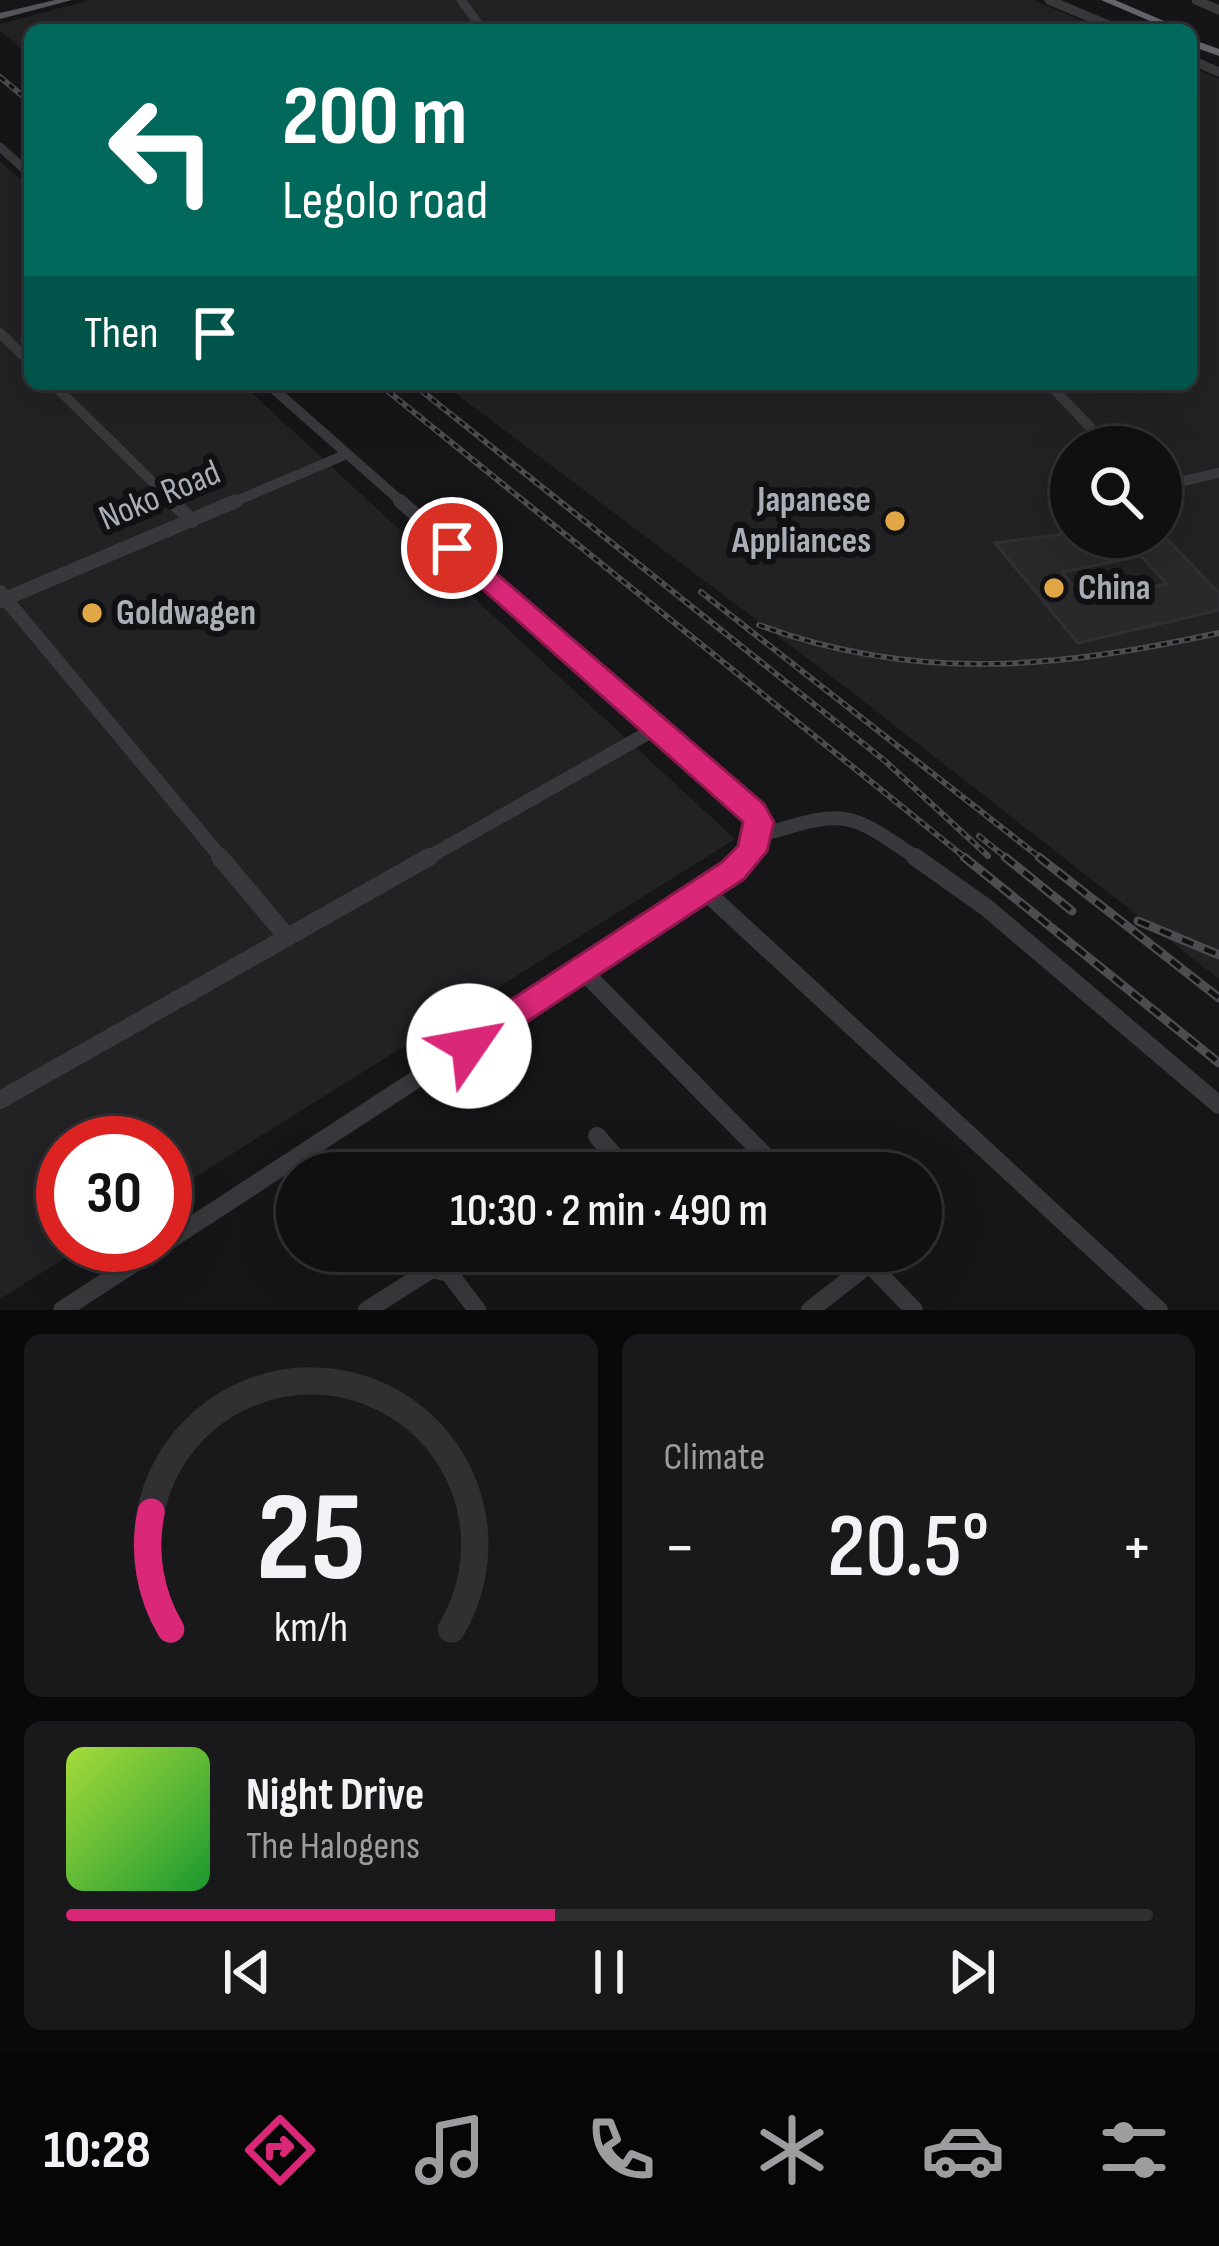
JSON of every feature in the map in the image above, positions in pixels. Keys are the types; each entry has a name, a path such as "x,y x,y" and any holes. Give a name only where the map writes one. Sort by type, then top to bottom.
{"highway":[{"path":"1092,0 1149,24"},
{"path":"1106,0 1165,24"}],"main road":[{"path":"0,15 51,0"},
{"path":"0,15 68,0"}],"street":[{"path":"1049,0 1106,24"},
{"path":"1196,0 1219,10"},
{"path":"0,147 24,169"},
{"path":"0,333 24,356"},
{"path":"58,390 191,519"},
{"path":"192,1226 705,891 752,851 758,836 753,812 275,390"},
{"path":"1055,390 1089,426"},
{"path":"287,937 2,596 344,452"},
{"path":"1182,481 1219,473"},
{"path":"0,1100 655,729"},
{"path":"758,836 832,815 870,825 987,908 1219,1105"},
{"path":"705,891 1159,1310"},
{"path":"583,971 761,1152"},
{"path":"597,1136 611,1152"},
{"path":"367,1310 421,1272 442,1269 477,1310"},
{"path":"62,1310 121,1272"},
{"path":"811,1310 848,1272"},
{"path":"877,1272 914,1310"}],"shaded area":[{"path":"90,0 1033,0 1090,24 24,24 24,51 0,31 0,24"},
{"path":"1197,70 1219,79 1219,979 835,679 451,390 1197,390"},
{"path":"0,161 24,183 24,390 249,390 735,839 192,1179 192,1116 36,1116 36,1272 43,1272 0,1299"}],"building":[{"path":"1050,536 1050,558 1131,558 1062,572 1086,601 1167,584 1143,558 1182,555 1219,593 1219,610 1078,643 995,543"}],"railway":[{"path":"0,77 24,97"},
{"path":"386,390 968,860"},
{"path":"421,390 885,761 988,856"},
{"path":"701,592 1043,860"},
{"path":"759,625 874,656 988,664 1101,655 1219,633"},
{"path":"979,836 1009,860"},
{"path":"964,857 1219,1063"},
{"path":"1005,857 1072,911"},
{"path":"1039,857 1219,998"},
{"path":"1138,921 1219,955"}],"place":[{"name":"Japanese Appliances","path":"895,521"},
{"name":"China","path":"1054,588"},
{"name":"Goldwagen","path":"92,613"}],"route":[{"path":"452,548 753,812 758,822 752,851 733,870 469,1046"}]}
